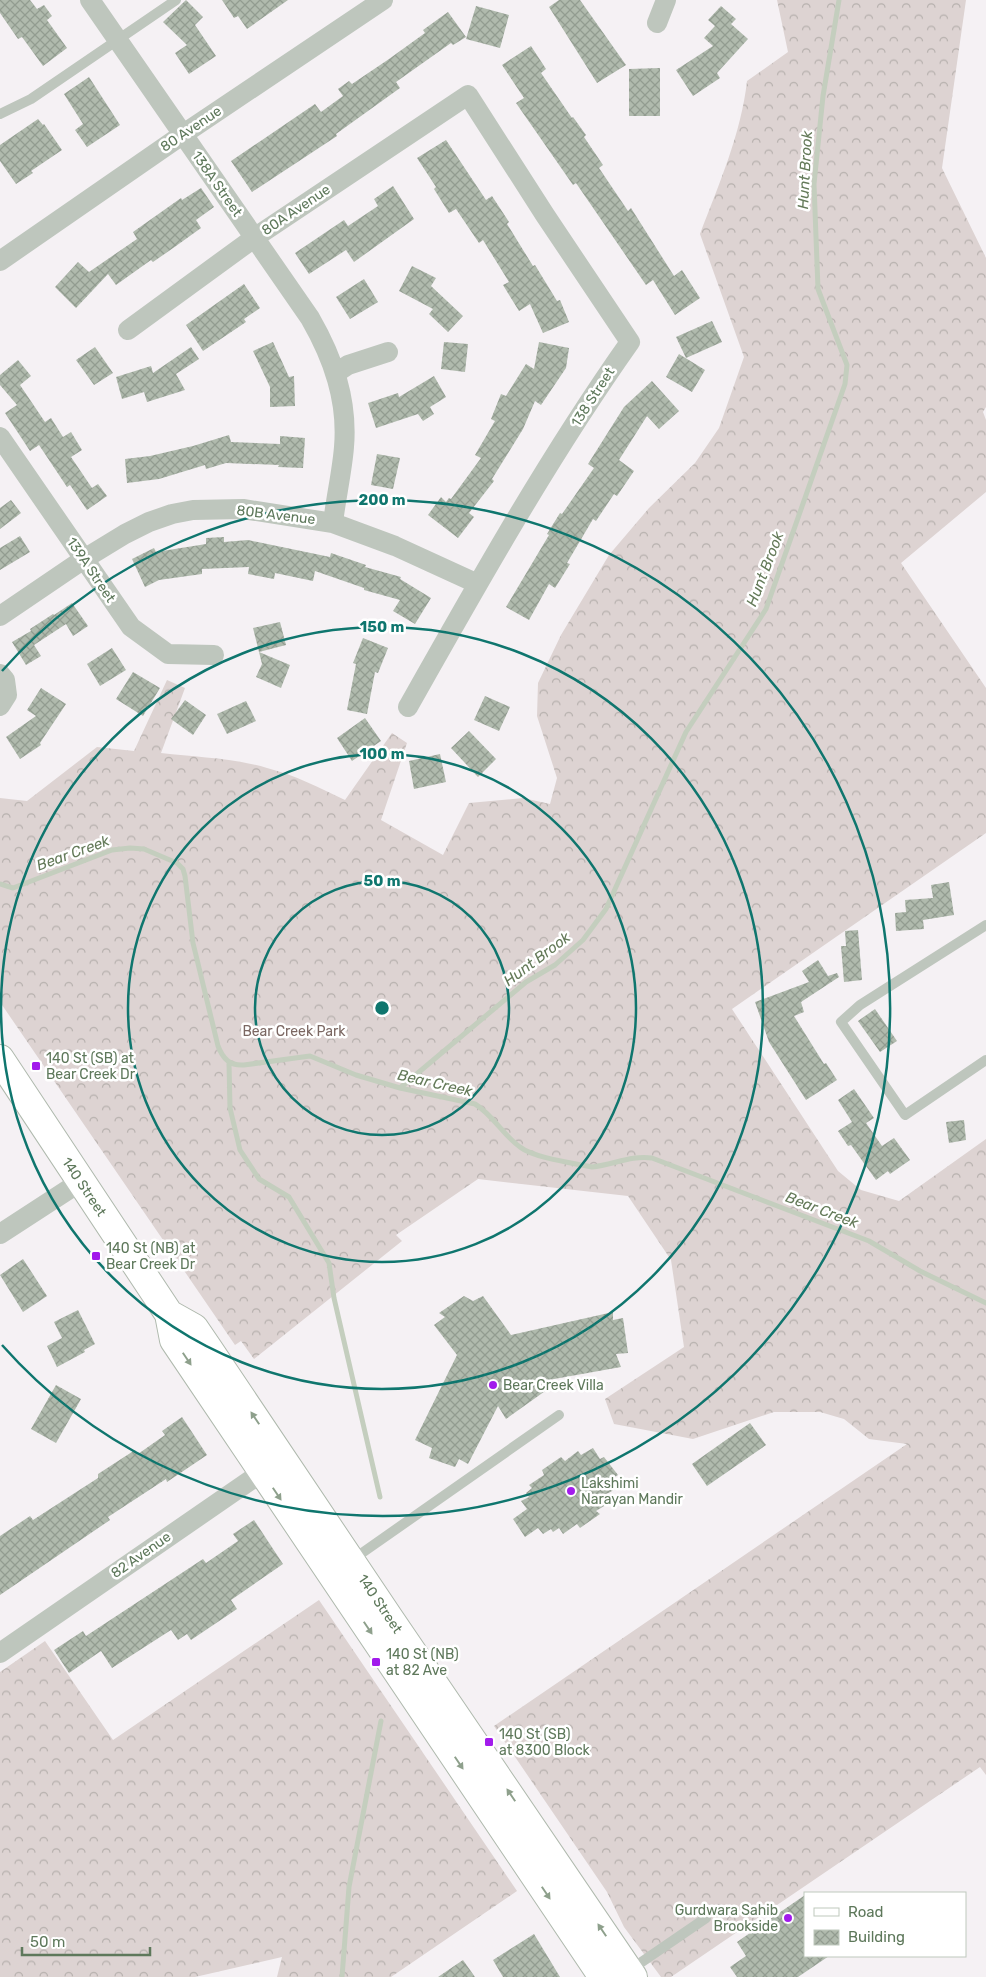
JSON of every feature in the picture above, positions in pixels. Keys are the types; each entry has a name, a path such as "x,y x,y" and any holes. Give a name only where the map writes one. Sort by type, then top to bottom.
{"main road":[{"name":"140 Street","path":"0,1059 80,1182 170,1314 174,1340 272,1465 351,1560 628,1975"},
{"name":"140 Street","path":"272,1465 603,1977"}],"street":[{"name":"138A Street","path":"90,0 310,318 328,352 336,373 344,416 345,445 333,523"},
{"name":"80 Avenue","path":"0,261 182,135 384,0"},
{"path":"657,23 666,0"},
{"name":"80A Avenue","path":"128,330 254,238 468,95"},
{"name":"138 Street","path":"408,707 478,584 594,394 630,342 468,95"},
{"path":"336,373 348,365 388,352"},
{"name":"139A Street","path":"0,437 130,628 168,654 214,655"},
{"name":"80B Avenue","path":"0,616 84,559 125,534 149,522 172,514 193,510 244,509 333,523 395,546 478,584"},
{"path":"0,674 4,680 7,695 0,706"},
{"path":"0,1234 80,1182"},
{"name":"82 Avenue","path":"0,1653 272,1465"}],"lane":[{"path":"0,114 31,99 176,0"},
{"path":"986,925 860,1005 841,1022 905,1115 986,1060"},
{"path":"351,1560 560,1415"},
{"path":"628,1975 706,1918"}],"green space":[{"name":"Bear Creek Park","path":"777,0 966,0 942,168 986,258 986,407 983,412 986,420 986,492 901,563 986,688 986,833 732,1009 838,1171 861,1190 899,1201 986,1139 986,1775 980,1767 671,1977 661,1977 624,1927 607,1892 494,1726 907,1444 869,1439 844,1419 820,1412 774,1412 693,1439 614,1424 605,1399 684,1347 671,1260 628,1196 478,1179 396,1235 402,1241 254,1359 241,1341 235,1345 0,1002 0,798 27,801 97,747 134,751 167,680 185,688 161,753 228,760 254,765 297,778 345,800 392,733 407,743 381,820 443,855 469,803 523,798 550,804 557,778 537,716 538,683 561,635 609,555 649,508 695,463 719,428 744,357 700,234 735,140 747,81 788,52"},
{"path":"319,1600 517,1891 391,1977 277,1977 282,1957 195,1977 0,1977 0,1672 45,1641 113,1740"}],"building":[{"path":"0,0 30,0 37,9 44,5 52,16 47,20 67,48 43,66 22,37 18,39 0,13"},
{"path":"186,0 203,17 195,25 216,56 189,74 175,53 187,45 163,22"},
{"path":"222,0 288,0 247,29 238,16 234,18"},
{"path":"559,0 580,0 626,65 597,83 549,7"},
{"path":"476,6 509,15 500,48 466,39"},
{"path":"721,6 736,19 731,24 748,39 717,73 720,78 693,96 676,70 713,46 704,38 715,26 708,20"},
{"path":"448,12 466,37 453,45 451,43 396,82 400,88 336,134 337,136 252,192 231,161 315,104 321,112 343,96 338,89 349,81 352,84 389,59 425,33 423,30"},
{"path":"531,46 546,69 541,73 586,135 584,137 603,165 599,168 628,211 631,208 674,276 682,270 700,298 675,315 653,280 646,285 576,183 573,185 516,103 524,98 502,65"},
{"path":"660,68 660,116 629,116 629,69"},
{"path":"89,77 120,125 87,147 75,130 83,124 64,94"},
{"path":"38,119 44,124 62,150 31,171 33,173 16,184 0,161 0,145"},
{"path":"446,140 486,200 492,196 509,222 507,224 533,266 535,265 557,301 560,300 569,322 543,333 530,304 519,311 503,285 509,282 483,240 479,243 456,209 449,213 434,189 436,187 417,158"},
{"path":"393,186 414,219 354,262 346,250 309,274 295,253 344,220 348,226 378,206 374,199"},
{"path":"201,188 214,207 196,220 201,228 153,262 151,260 116,285 108,274 76,308 55,287 78,262 89,272 137,239 133,232 181,198 182,200"},
{"path":"412,266 436,278 431,286 463,316 448,332 429,314 433,309 399,291"},
{"path":"364,279 378,302 350,319 336,297"},
{"path":"244,284 260,308 244,319 246,322 203,351 186,325"},
{"path":"712,321 722,342 686,358 676,337"},
{"path":"273,342 289,377 294,376 295,406 270,407 270,387 253,351"},
{"path":"444,342 468,344 465,372 441,369"},
{"path":"539,342 569,348 566,368 541,405 535,401 523,429 492,479 494,481 469,513 474,517 458,538 428,515 441,497 446,502 449,498 451,499 481,458 475,455 495,421 491,419 501,394 506,396 526,364 534,369"},
{"path":"95,347 113,373 94,385 76,360"},
{"path":"191,347 199,359 176,374 185,390 147,402 144,392 122,399 116,377 151,366 153,373"},
{"path":"679,354 705,370 692,392 666,377"},
{"path":"18,360 31,376 20,385 45,422 51,418 63,437 71,432 82,450 71,457 92,488 98,484 107,496 87,510 70,485 67,487 39,445 30,451 5,413 17,405 0,385 0,375"},
{"path":"434,376 446,397 430,407 434,414 423,421 418,414 376,428 368,403 398,393 399,397"},
{"path":"652,381 679,411 659,429 647,416 619,460 634,471 617,496 614,494 596,521 593,519 567,563 570,564 555,588 549,584 529,620 506,607 560,513 562,514 594,468 588,464 624,407"},
{"path":"229,435 231,442 280,444 280,436 305,438 303,468 226,463 206,469 205,465 159,479 127,483 125,459 150,456"},
{"path":"377,454 400,458 393,489 371,485"},
{"path":"11,500 21,513 0,529 0,508"},
{"path":"20,536 30,552 0,570 0,548"},
{"path":"224,537 224,542 248,540 330,557 331,553 366,565 365,567 401,577 400,579 431,598 415,624 393,611 400,600 364,590 364,588 315,571 313,581 275,573 274,579 248,574 249,567 202,569 202,574 159,580 145,587 132,559 154,548 156,552 206,544 206,538"},
{"path":"72,603 88,626 73,636 66,624 34,645 41,656 26,665 12,642"},
{"path":"280,622 286,645 259,652 253,628"},
{"path":"363,638 388,648 378,673 375,672 367,714 347,710 356,664 353,663"},
{"path":"112,648 126,670 100,686 87,664"},
{"path":"259,652 290,665 281,688 256,677 262,664"},
{"path":"133,672 160,688 143,716 116,699"},
{"path":"41,688 66,704 40,743 41,745 20,759 6,737 36,716 27,710"},
{"path":"485,696 510,707 499,731 474,720"},
{"path":"185,700 206,715 193,735 171,719"},
{"path":"246,701 256,721 227,734 217,714"},
{"path":"365,718 381,741 352,761 337,738"},
{"path":"469,731 496,759 478,777 451,748"},
{"path":"440,754 446,782 414,789 409,761"},
{"path":"949,882 954,915 923,920 924,929 896,931 895,913 906,912 905,900 933,898 931,885"},
{"path":"858,930 862,980 844,982 841,946 846,946 845,931"},
{"path":"818,960 828,976 837,973 839,977 801,1002 804,1012 794,1016 824,1064 826,1063 837,1080 806,1100 769,1042 755,1002 809,982 802,971"},
{"path":"875,1009 897,1041 880,1052 858,1021"},
{"path":"854,1089 874,1118 866,1123 882,1146 894,1138 910,1160 890,1174 888,1171 876,1180 851,1145 848,1146 838,1131 852,1122 838,1100"},
{"path":"964,1120 966,1140 949,1143 946,1122"},
{"path":"23,1259 47,1296 23,1312 0,1275"},
{"name":"Bear Creek Villa","path":"464,1296 473,1301 483,1296 511,1335 613,1312 613,1320 623,1318 628,1353 616,1354 621,1367 543,1381 548,1389 506,1419 498,1406 468,1464 459,1459 455,1467 429,1458 432,1448 415,1440 457,1355 434,1325 445,1317 439,1313"},
{"path":"78,1310 95,1344 84,1350 85,1352 57,1367 47,1346 62,1338 54,1322"},
{"path":"56,1385 81,1399 56,1443 31,1429"},
{"path":"182,1417 207,1455 167,1482 166,1479 108,1517 110,1520 0,1595 0,1536 30,1516 33,1520 98,1478 98,1474 135,1450 138,1454 165,1435 162,1431"},
{"path":"750,1423 766,1445 707,1486 692,1464"},
{"name":"Lakshimi Narayan Mandir","path":"593,1448 600,1459 604,1457 618,1475 615,1477 620,1486 607,1494 612,1501 596,1511 600,1514 580,1528 577,1524 563,1534 559,1528 553,1532 551,1529 543,1534 538,1528 525,1537 513,1519 527,1509 521,1501 529,1497 526,1493 532,1488 529,1485 544,1475 542,1470 561,1457 565,1461 578,1451 581,1455"},
{"path":"254,1520 283,1564 231,1600 237,1609 191,1640 187,1634 178,1640 171,1630 112,1668 101,1651 69,1673 54,1650 83,1631 86,1636 203,1559 206,1563 238,1541 233,1534"},
{"name":"Gurdwara Sahib Brookside","path":"804,1896 804,1957 828,1957 798,1977 737,1977 730,1967 746,1956 737,1942"},
{"path":"534,1934 560,1977 503,1977 493,1960"},
{"path":"463,1960 475,1977 438,1977"}],"waterway":[{"name":"Hunt Brook","path":"400,1088 526,982 555,965 583,940 606,909 686,732 766,609 845,384 847,365 818,289 814,184 823,96 839,0"},
{"name":"Bear Creek","path":"0,884 13,888 112,850 144,849 177,863 183,869 185,876 193,943 218,1046 222,1055 231,1063 244,1065 310,1056 356,1075 400,1088 475,1104 520,1147 544,1157 592,1167 629,1159 652,1158 869,1241 920,1271 986,1303"},
{"path":"229,1063 230,1108 240,1150 259,1179 289,1197 329,1263 334,1298 380,1497"},
{"path":"342,1977 349,1887 381,1721"}],"place":[{"name":"140 St (SB) at Bear Creek Dr","path":"36,1066"},
{"name":"140 St (NB) at Bear Creek Dr","path":"96,1256"},
{"name":"Bear Creek Villa","path":"493,1385"},
{"name":"Lakshimi Narayan Mandir","path":"571,1491"},
{"name":"140 St (NB) at 82 Ave","path":"376,1662"},
{"name":"140 St (SB) at 8300 Block","path":"489,1742"},
{"name":"Gurdwara Sahib Brookside","path":"788,1918"}]}
